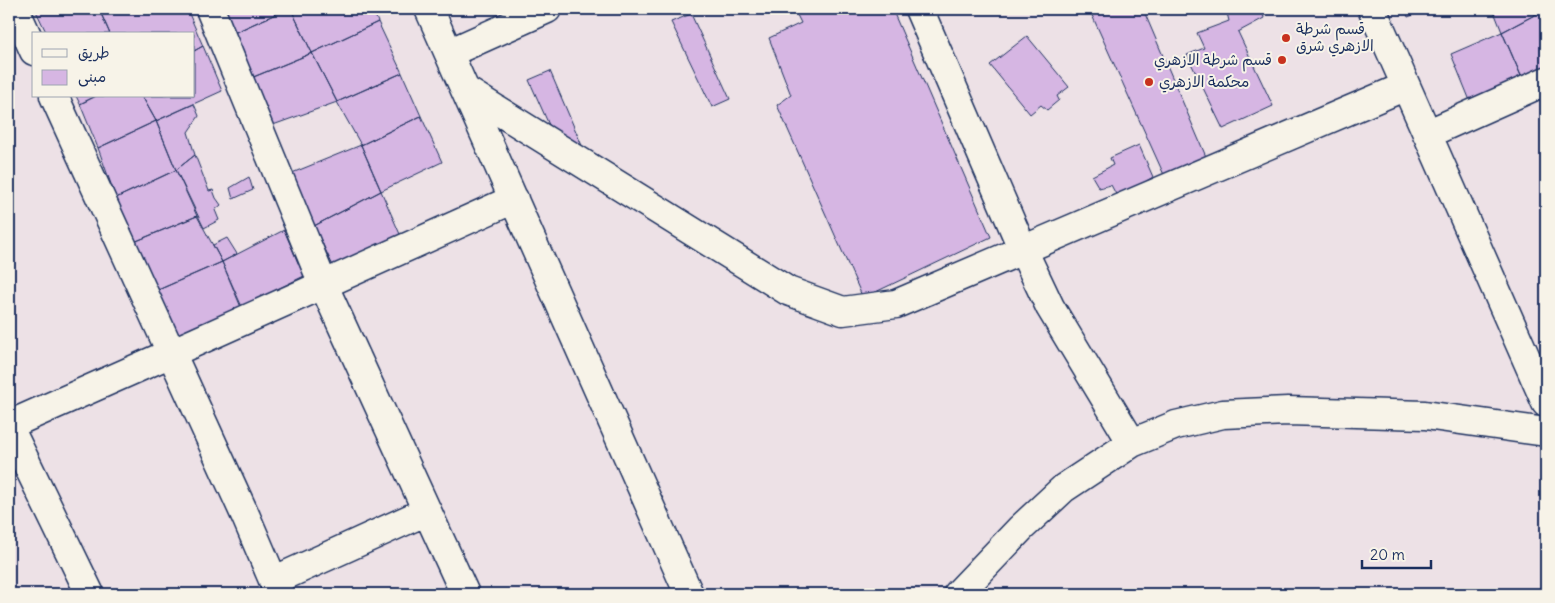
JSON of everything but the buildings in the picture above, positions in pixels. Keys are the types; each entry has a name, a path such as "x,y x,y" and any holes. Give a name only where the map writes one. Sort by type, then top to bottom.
{"street":[{"path":"15,9 32,47"},
{"path":"210,9 323,284 465,594"},
{"path":"429,9 689,594"},
{"path":"449,53 547,9"},
{"path":"919,9 1023,250 1050,306 1132,443"},
{"path":"1372,9 1546,403"},
{"path":"1427,134 1546,81"},
{"path":"465,90 788,291 843,311 896,304 1406,86"},
{"path":"55,98 170,354 246,516 276,587 427,511"},
{"path":"90,594 9,426 514,199"},
{"path":"958,594 1021,528 1064,488 1132,443 1176,425 1223,414 1288,411 1424,415 1546,432"}],"place":[{"name":"قسم شرطة الازهري شرق","path":"1286,38"},
{"name":"قسم شرطة الازهري","path":"1282,60"},
{"name":"محكمة الازهري","path":"1149,82"}]}
